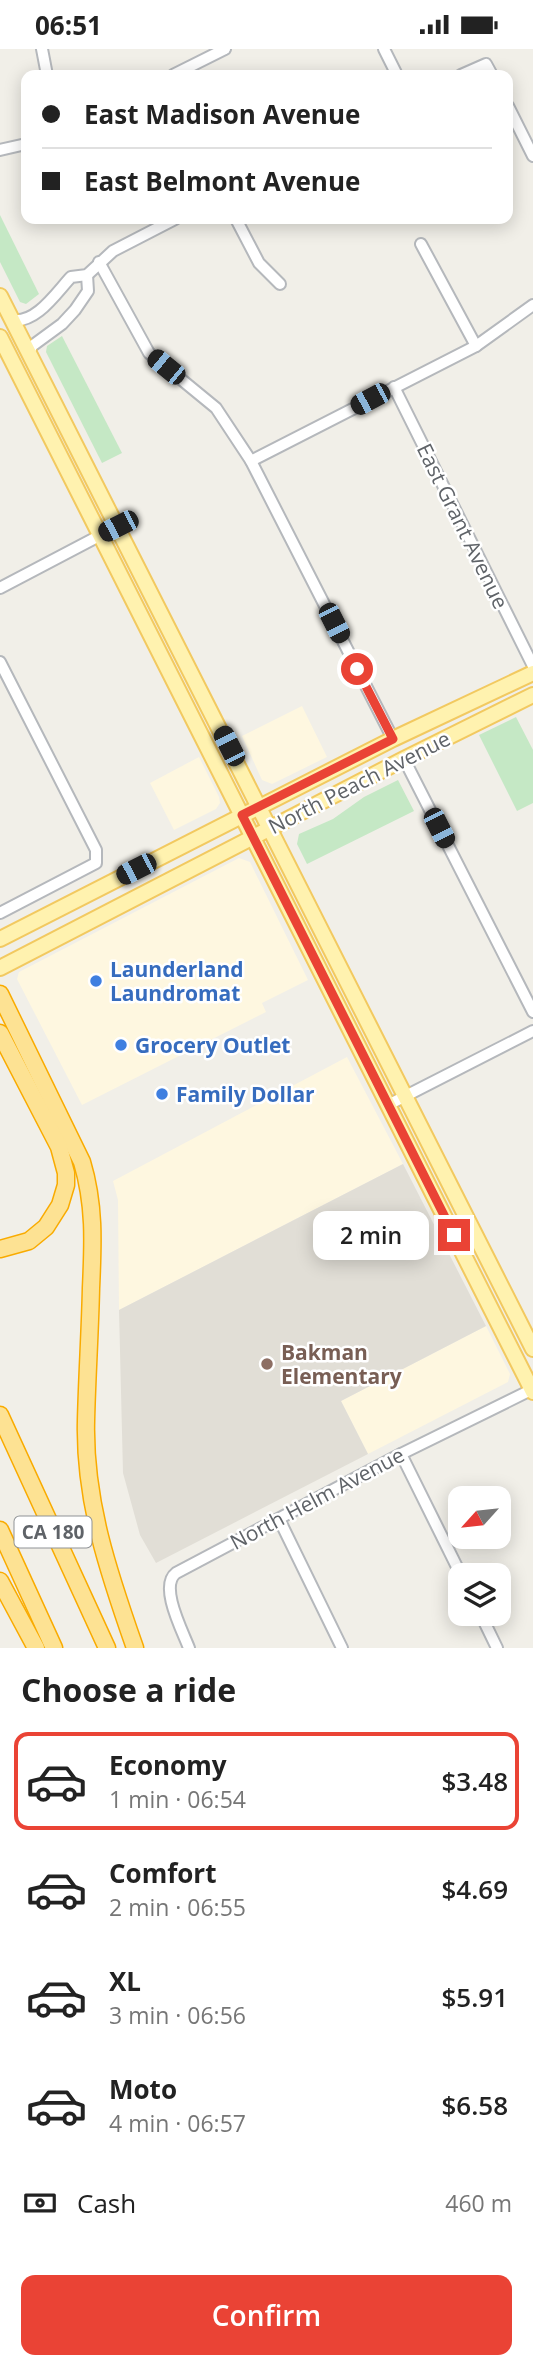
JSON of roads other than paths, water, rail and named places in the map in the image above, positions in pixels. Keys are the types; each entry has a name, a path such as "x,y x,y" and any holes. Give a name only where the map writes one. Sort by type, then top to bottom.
{"highway":[{"path":"0,994 82,1162 90,1187 94,1228 86,1423 89,1479 105,1560 135,1648"},
{"path":"0,1033 59,1147 66,1173 66,1185 60,1205 46,1227 29,1241 0,1249"},
{"name":"CA 180","path":"0,1415 107,1648"},
{"name":"CA 180","path":"0,1531 54,1648"},
{"path":"0,1581 36,1648"}],"main road":[{"path":"0,296 533,1349"},
{"path":"0,337 533,1390"},
{"name":"North Peach Avenue","path":"0,939 393,739 533,673"},
{"path":"447,737 464,719 533,681"},
{"name":"North Peach Avenue","path":"0,968 533,695"}],"street":[{"path":"42,49 46,70"},
{"path":"183,70 225,49"},
{"path":"384,49 394,70"},
{"path":"472,70 486,64 489,70"},
{"path":"513,116 533,156"},
{"path":"0,150 21,145"},
{"path":"12,320 29,319 71,277 87,275 113,251 165,224"},
{"path":"239,224 259,263 280,284"},
{"path":"421,244 476,346"},
{"path":"99,262 149,353 216,408 251,461 393,739"},
{"path":"29,354 32,346 62,324 75,310 88,291 87,275"},
{"path":"251,461 476,346 532,309"},
{"name":"East Grant Avenue","path":"394,387 533,666"},
{"path":"0,588 118,526"},
{"path":"0,662 96,850 96,863 0,913"},
{"path":"404,759 533,1013"},
{"path":"388,1105 533,1031"},
{"name":"North Helm Avenue","path":"189,1648 170,1595 168,1582 171,1576 401,1454 533,1390"},
{"path":"401,1454 455,1563"},
{"path":"279,1518 342,1648"},
{"path":"486,1626 497,1648"}],"place":[{"name":"Launderland Laundromat","path":"96,981"},
{"name":"Grocery Outlet","path":"121,1045"},
{"name":"Family Dollar","path":"162,1094"},
{"name":"Bakman Elementary","path":"267,1364"}]}
